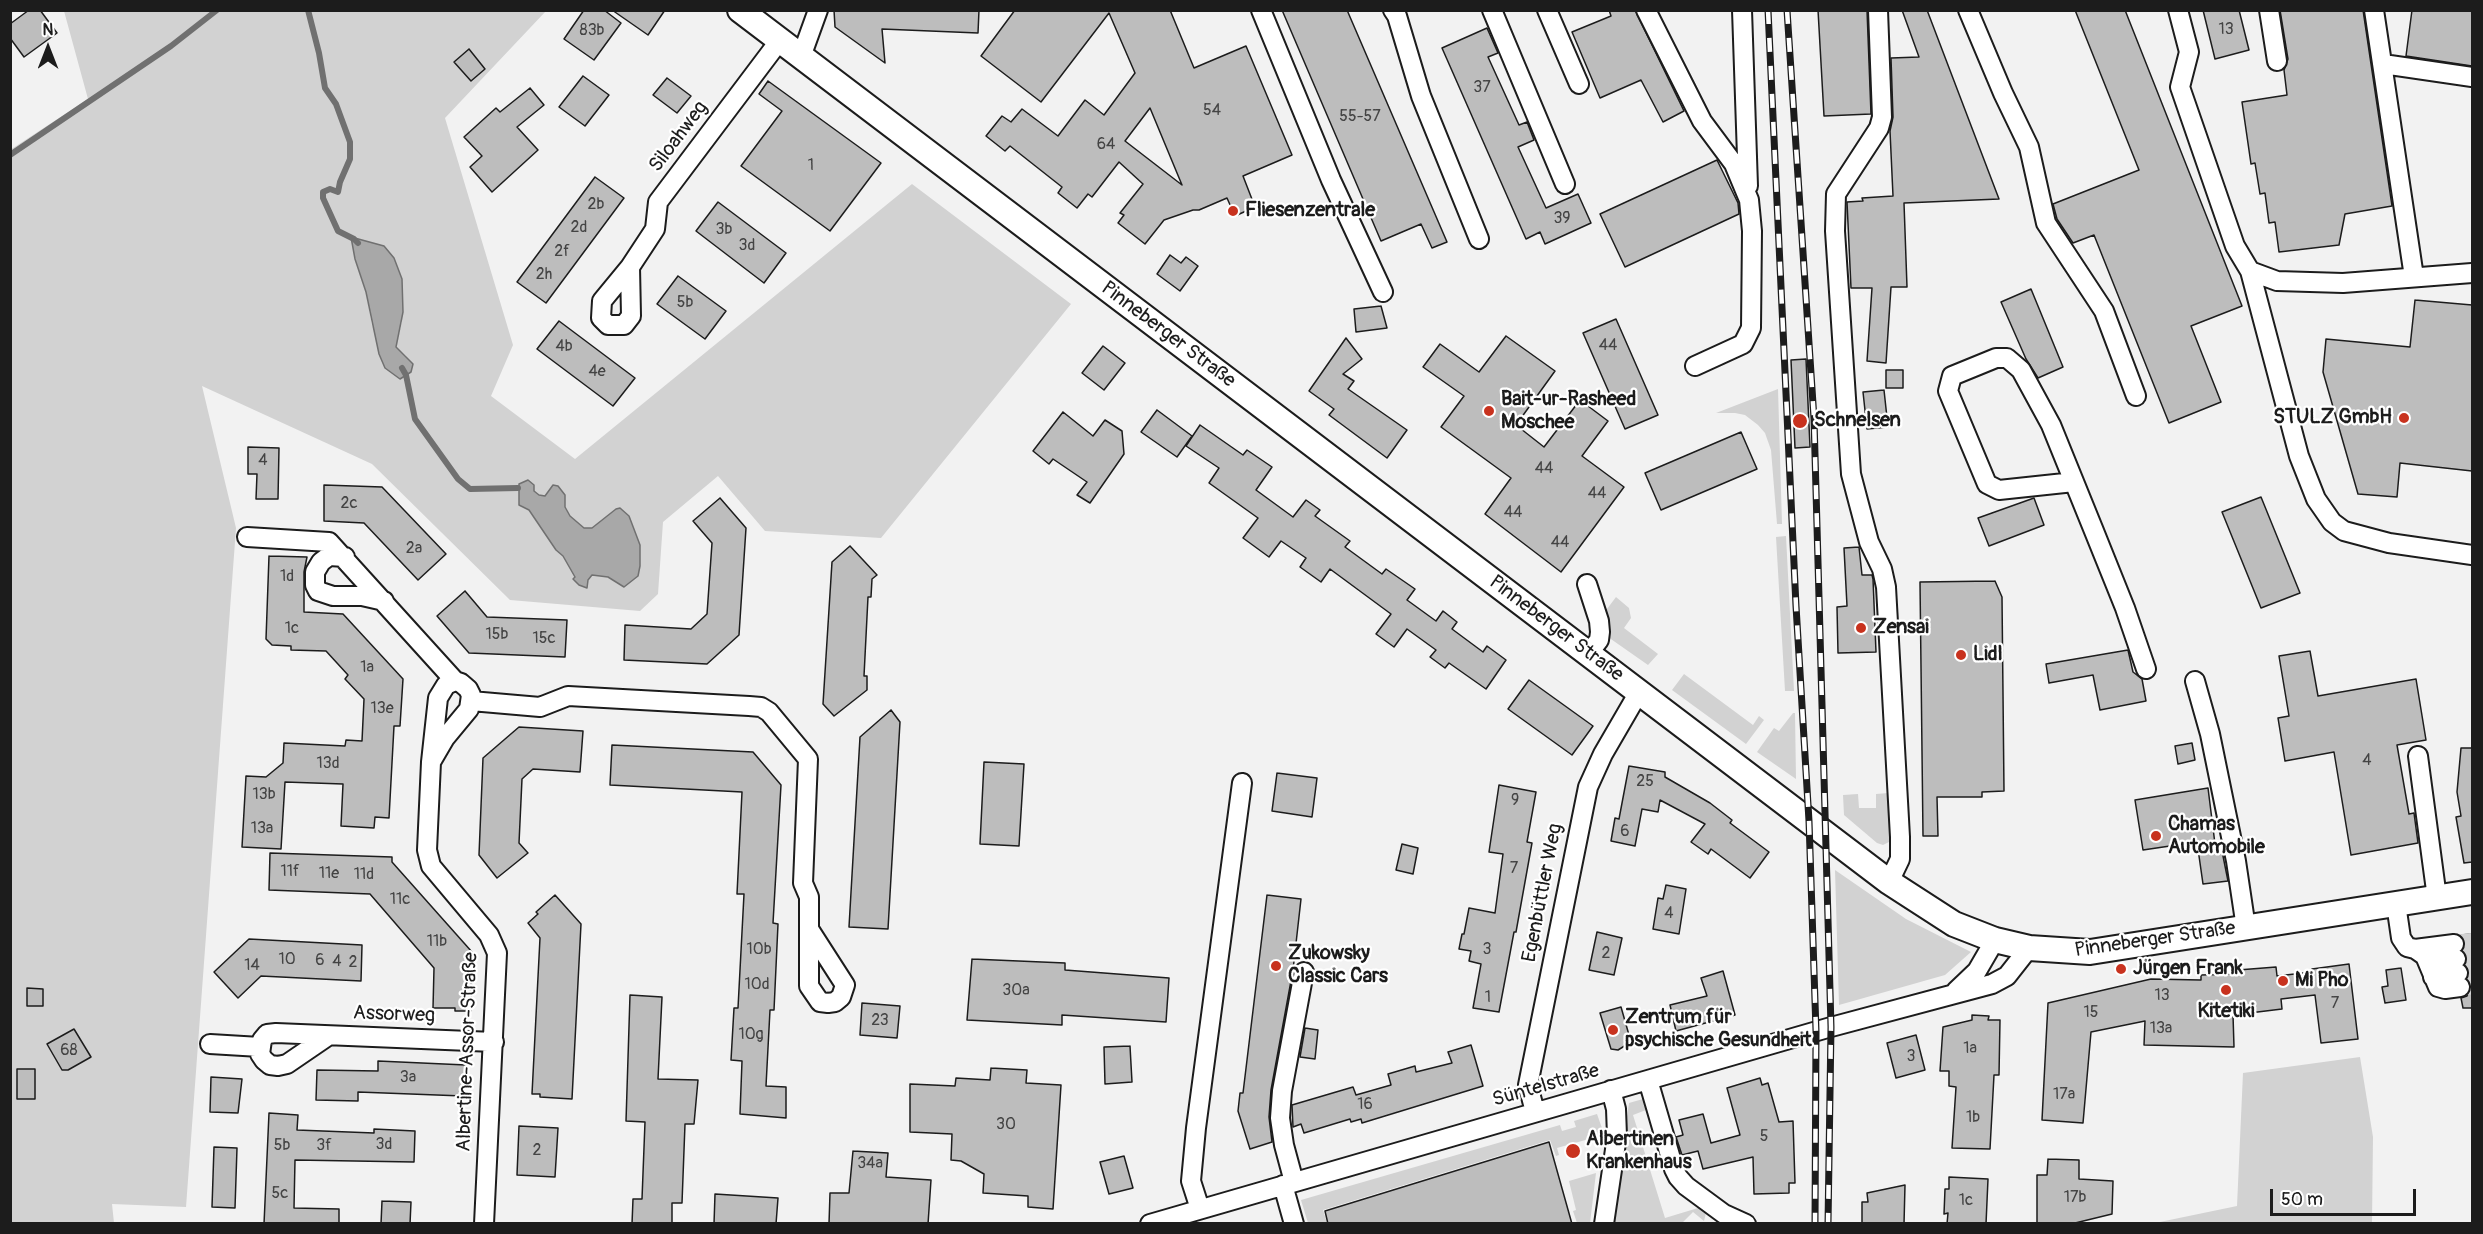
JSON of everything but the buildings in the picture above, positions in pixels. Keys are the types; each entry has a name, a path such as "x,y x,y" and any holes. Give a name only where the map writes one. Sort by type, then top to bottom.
{"main road":[{"name":"Pinneberger Straße","path":"740,10 1889,882 1954,924 1995,940 2029,948 2063,952 2105,951 2472,892"}],"street":[{"path":"801,57 818,10"},
{"path":"1262,10 1331,180 1383,292"},
{"path":"1393,10 1397,16 1421,96 1479,239"},
{"path":"1492,10 1565,184"},
{"path":"1547,10 1579,84"},
{"path":"1646,10 1702,121 1734,164 1749,200"},
{"path":"1695,366 1743,344 1751,328 1752,231 1742,10"},
{"path":"1878,10 1882,117 1879,128 1836,195 1835,231 1851,474 1869,542 1882,569 1886,588 1900,837 1900,859 1889,882"},
{"path":"1968,10 2003,93 2030,147 2046,223 2104,311 2136,396"},
{"path":"2178,10 2189,52 2180,87 2235,246 2250,271 2299,456 2316,499 2332,522 2344,531 2389,543 2472,555"},
{"path":"2269,10 2277,61"},
{"path":"2374,10 2384,64 2414,278"},
{"name":"Siloahweg","path":"630,267 655,229 658,202 780,40"},
{"path":"2384,64 2472,77"},
{"path":"2250,271 2277,281 2343,283 2472,273"},
{"path":"2074,482 1999,490 1987,483 1948,390 1952,376 1996,358 2007,358 2021,370 2051,425 2125,608 2146,669"},
{"path":"247,537 325,540 345,557 455,681 468,689 471,702 540,707 547,706 564,696 578,696 761,707 769,712 808,759 802,867 803,883 809,897 809,929"},
{"path":"345,557 329,556 321,562 315,572 315,585 318,591 333,596 362,596 384,601"},
{"path":"1587,584 1599,621 1600,632 1599,640 1588,654"},
{"name":"Albertine-Assor-Straße","path":"455,681 446,685 438,698 431,762 427,858 431,866 489,935 498,959 484,1224"},
{"path":"2195,681 2210,734 2236,861 2246,928"},
{"name":"Egenbüttler Weg","path":"1535,1112 1528,1085 1588,787 1603,754 1639,692"},
{"name":"Albertine-Assor-Straße","path":"431,762 445,738 466,715 471,702"},
{"path":"2418,756 2437,898"},
{"path":"1200,1209 1191,1181 1196,1128 1242,783"},
{"path":"2396,904 2403,943 2407,947 2457,966"},
{"name":"Süntelstraße","path":"1954,992 1977,971 1995,940"},
{"name":"Süntelstraße","path":"1150,1224 1954,992 2001,981 2019,963 2029,948"},
{"path":"2415,949 2425,956 2436,984 2441,989 2457,966"},
{"path":"2431,970 2457,966"},
{"path":"1294,1224 1280,1118 1282,1091 1304,972"},
{"name":"Assorweg","path":"328,1036 287,1064 278,1066 270,1065 264,1060 260,1047 267,1034 276,1032 494,1042"},
{"path":"210,1044 260,1047"},
{"path":"1648,1080 1674,1169 1686,1186 1719,1219 1746,1224"},
{"path":"1604,1224 1617,1137 1616,1109 1611,1090"}],"shaded area":[{"path":"64,11 546,11 445,118 513,345 491,396 575,459 912,184 1071,304 881,538 765,531 718,476 663,522 658,594 640,611 510,600 372,464 202,386 236,528 186,1207 112,1204 114,1223 11,1224 10,150 88,99","holes":["352,238 394,258 402,279 402,321 396,347 406,356 411,372 400,379 372,325","551,489 565,502 570,516 584,528 592,528 616,509 620,508 629,516 640,545 624,586 609,577 592,575 588,580 576,577 529,510 534,491 545,496"]},
{"path":"351,237 384,246 394,258 402,279 403,312 396,347 413,364 411,372 400,379 385,368 379,354"},
{"path":"1778,389 1782,524 1777,524 1771,450 1765,433 1745,415 1716,413"},
{"path":"528,480 534,485 534,491 539,495 545,496 553,485 558,486 565,495 565,507 570,516 584,528 592,528 620,508 629,516 640,545 638,576 624,587 608,577 592,575 588,580 587,588 579,585 573,579 575,577 563,556 556,550 529,510 519,505 519,484"},
{"path":"1786,536 1794,691 1785,691 1776,537"},
{"path":"1616,597 1629,608 1631,618 1624,628 1658,654 1648,665 1608,637 1604,613"},
{"path":"1684,674 1753,725 1759,716 1764,720 1746,744 1672,690"},
{"path":"1795,713 1796,779 1757,752 1774,728 1779,731"},
{"path":"1888,793 1891,796 1892,836 1889,842 1883,845 1877,843 1844,815 1843,795 1858,794 1859,808 1876,808 1876,794"},
{"path":"1835,870 1906,919 1971,952 1945,975 1839,1005"},
{"path":"2360,1057 2373,1137 2372,1223 2155,1223 2237,1206 2243,1073"},
{"path":"1643,1099 1646,1110 1633,1115 1665,1218 1698,1208 1706,1213 1704,1221 1693,1212 1682,1223 1611,1224 1629,1103"},
{"path":"1597,1114 1603,1131 1601,1147 1596,1137 1557,1148 1559,1155 1556,1156 1550,1140 1323,1210 1327,1223 1308,1223 1301,1200 1560,1125 1562,1131 1576,1127 1574,1121"},
{"path":"1596,1173 1590,1223 1577,1223 1569,1181"}],"waterway":[{"path":"10,155 171,46 217,10"},
{"path":"308,10 325,88 336,104 350,142 350,159 338,192 330,189 323,192 323,198 338,231 358,243"},
{"path":"402,368 406,375 415,419 458,479 470,489 518,488"}],"tunnel":[{"path":"2454,944 2472,942"},
{"path":"2456,959 2472,956"},
{"path":"2458,973 2472,971"},
{"path":"2460,987 2472,985"}],"railway":[{"path":"1768,10 1796,606 1809,821 1816,1031 1815,1224"},
{"path":"1787,10 1814,419 1831,1027 1828,1224"}],"place":[{"name":"Fliesenzentrale","path":"1233,211"},
{"name":"Bait-ur-Rasheed Moschee","path":"1489,411"},
{"name":"STULZ GmbH","path":"2404,418"},
{"name":"Schnelsen","path":"1800,421"},
{"name":"Zensai","path":"1861,628"},
{"name":"Lidl","path":"1961,655"},
{"name":"Chamas Automobile","path":"2156,836"},
{"name":"Zukowsky Classic Cars","path":"1276,966"},
{"name":"Jürgen Frank","path":"2121,969"},
{"name":"Mi Pho","path":"2283,981"},
{"name":"Kitetiki","path":"2226,990"},
{"name":"Zentrum für psychische Gesundheit","path":"1613,1030"},
{"name":"Albertinen Krankenhaus","path":"1573,1151"}]}
